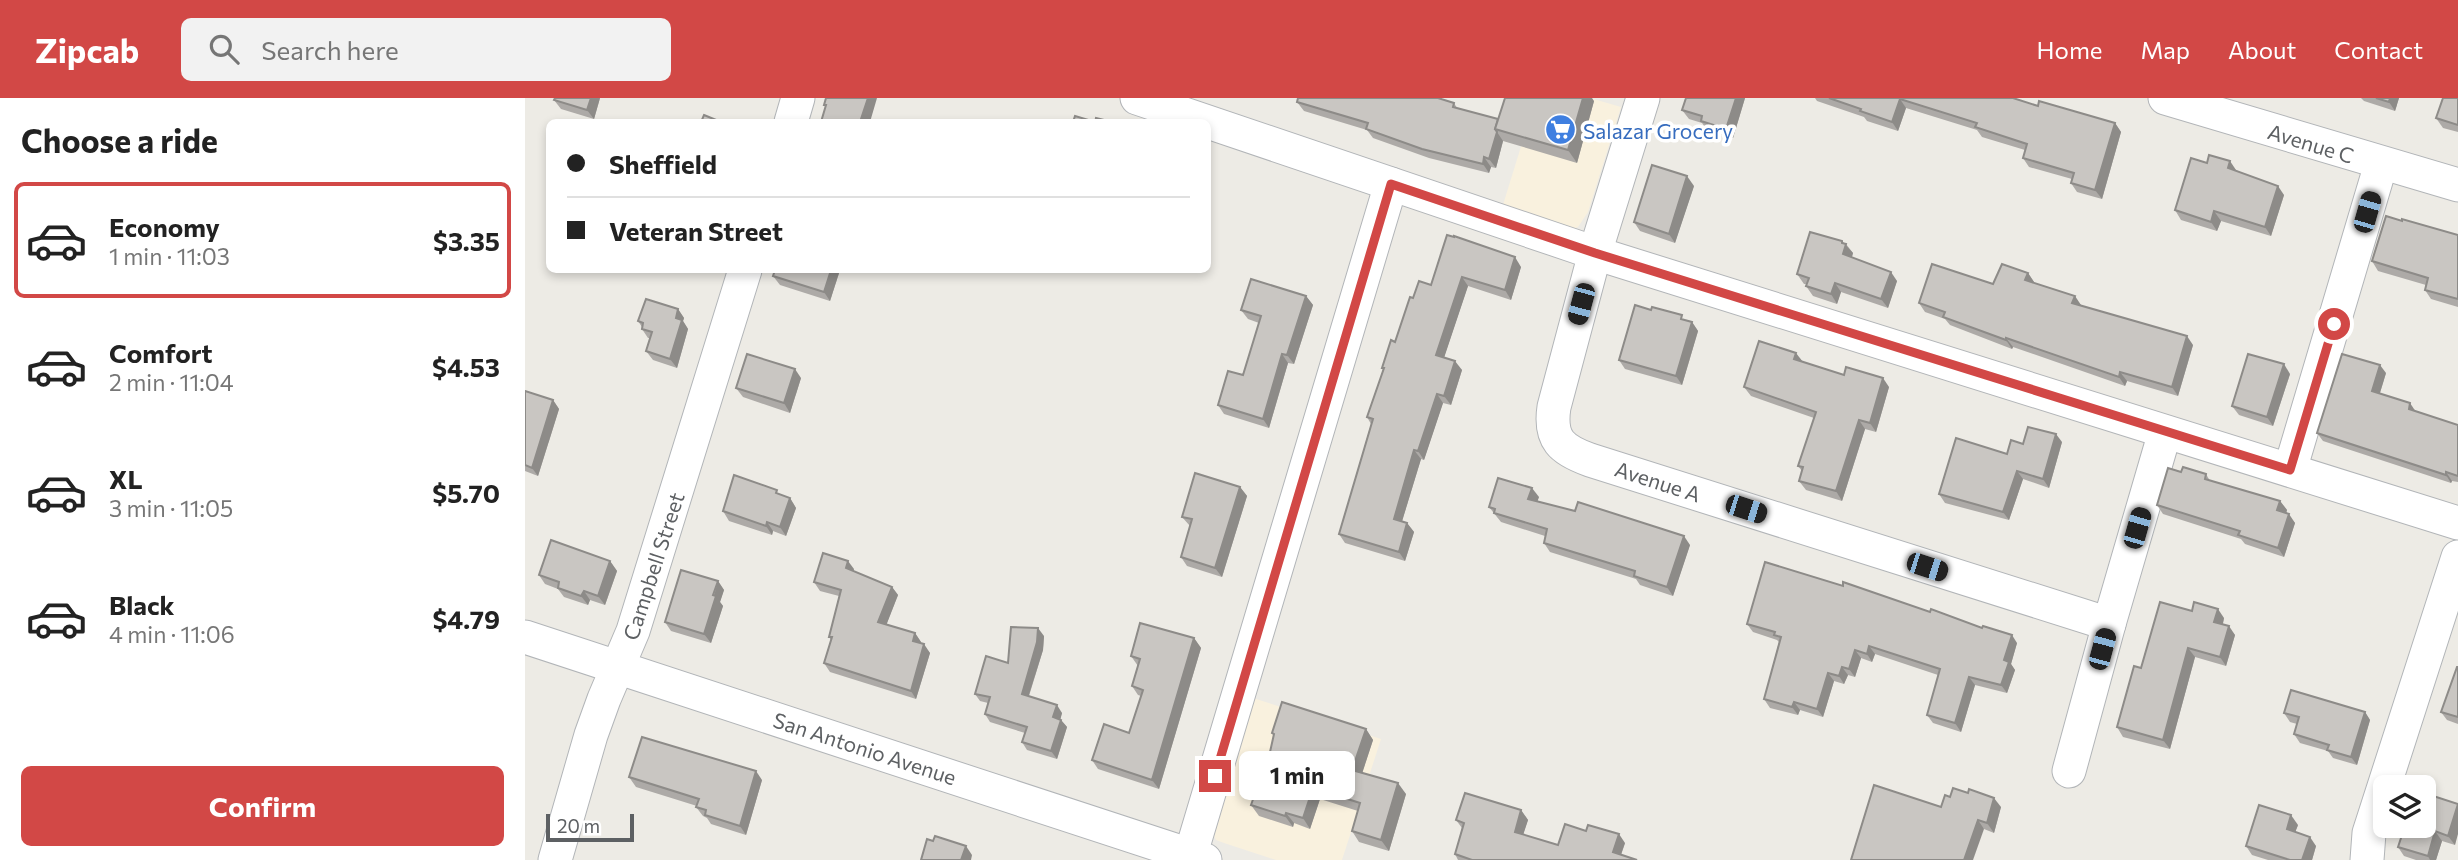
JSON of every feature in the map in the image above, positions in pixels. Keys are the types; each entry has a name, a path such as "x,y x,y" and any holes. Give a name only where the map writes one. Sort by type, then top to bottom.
{"street":[{"path":"792,119 798,98"},
{"path":"1137,98 1199,119"},
{"name":"Avenue A","path":"1643,98 1595,253 1552,422 1559,443 1569,452 2109,624"},
{"name":"Avenue C","path":"2165,98 2458,186"},
{"path":"1211,123 1595,253 2458,523"},
{"path":"2290,470 2381,164"},
{"path":"1195,858 1391,184"},
{"name":"Campbell Street","path":"555,860 591,735 633,631 744,273"},
{"path":"2069,771 2165,432"},
{"path":"2367,860 2369,833 2458,557"},
{"name":"San Antonio Avenue","path":"525,637 1195,858"}],"shaded area":[{"path":"1536,98 1590,98 1621,107 1588,212 1578,227 1569,231 1502,208"},
{"path":"1253,698 1381,739 1342,860 1276,860 1216,840 1214,836"}],"building":[{"path":"591,98 587,110 554,100"},
{"path":"826,98 868,98 861,119 822,119"},
{"path":"1298,98 1438,98 1454,103 1453,107 1498,119 1495,129 1497,132 1489,159 1484,157 1483,164 1422,149 1366,129 1368,123 1297,102"},
{"path":"1505,98 1583,98 1568,150 1495,129"},
{"path":"1686,98 1736,98 1726,129 1701,121 1702,116 1682,110"},
{"path":"1829,98 2013,98 2038,106 2039,101 2115,123 2095,190 2071,183 2074,173 2023,158 2027,144 1975,127 1977,123 1900,99 1892,122"},
{"path":"2443,98 2458,98 2458,125 2436,118"},
{"path":"2209,155 2230,161 2228,168 2278,186 2265,227 2214,211 2211,222 2175,210 2191,158 2207,163"},
{"path":"1652,165 1687,176 1669,234 1634,222"},
{"path":"2386,216 2458,235 2458,299 2425,290 2428,278 2372,261"},
{"path":"1810,232 1842,241 1846,244 1843,254 1891,272 1881,299 1835,283 1831,294 1806,286 1809,278 1797,274"},
{"path":"1447,235 1515,257 1505,290 1462,277 1436,355 1455,361 1444,396 1437,394 1418,451 1414,450 1394,519 1407,523 1399,552 1339,534 1373,419 1367,417 1391,340 1395,342 1410,297 1413,298 1419,281 1431,285"},
{"path":"1932,264 1993,284 2002,264 2028,273 2025,280 2075,296 2072,303 2187,336 2172,387 2120,372 2119,377 1943,317 1945,312 1919,303"},
{"path":"774,273 830,273 824,292 773,276"},
{"path":"1251,279 1306,296 1287,355 1282,354 1263,419 1218,405 1228,371 1243,375 1261,316 1241,310"},
{"path":"646,299 678,309 676,318 682,320 670,359 646,351 652,332 642,329 643,323 638,321"},
{"path":"1635,305 1682,315 1681,319 1692,322 1676,376 1619,360"},
{"path":"1759,341 1796,353 1794,359 1844,375 1846,367 1883,378 1870,423 1859,420 1836,491 1799,481 1803,467 1798,466 1816,412 1744,387"},
{"path":"747,354 795,369 784,403 736,388"},
{"path":"2248,354 2284,364 2267,417 2232,406"},
{"path":"2342,354 2380,365 2372,391 2410,403 2409,409 2458,425 2458,476 2446,472 2446,475 2317,433"},
{"path":"525,391 553,400 532,468 525,465"},
{"path":"2028,427 2056,434 2043,479 2017,471 2003,512 1939,494 1956,438 2007,454 2011,440 2023,444"},
{"path":"2183,467 2206,474 2205,479 2280,501 2277,510 2289,514 2278,548 2238,535 2240,531 2157,505 2168,468 2181,472"},
{"path":"1195,473 1240,487 1215,568 1181,557 1192,519 1182,517"},
{"path":"734,475 777,490 776,493 790,498 780,527 767,522 766,526 723,511"},
{"path":"1498,478 1532,488 1528,499 1575,511 1578,502 1684,536 1667,587 1634,576 1635,571 1544,543 1547,529 1494,513 1495,509 1489,507"},
{"path":"551,540 610,561 598,596 584,591 581,596 558,588 559,582 539,575"},
{"path":"823,553 848,561 846,568 892,587 878,622 915,633 913,641 924,644 911,691 824,663 841,590 814,582"},
{"path":"1765,562 1843,586 1843,582 1930,612 1931,609 1982,628 1983,626 2012,635 2004,660 2009,662 2001,685 1969,677 1955,723 1927,715 1940,669 1869,646 1867,654 1855,650 1849,669 1842,667 1839,676 1828,673 1817,709 1794,702 1792,707 1764,699 1781,637 1774,635 1775,632 1747,624"},
{"path":"681,570 718,581 704,634 665,622"},
{"path":"2160,602 2192,611 2194,602 2218,609 2214,622 2229,626 2220,657 2188,648 2163,740 2117,727 2134,666 2141,668"},
{"path":"1140,623 1194,638 1152,780 1092,760 1104,724 1129,733 1143,690 1132,686 1140,659 1131,656"},
{"path":"1011,627 1038,628 1037,642 1022,694 1057,705 1053,717 1061,720 1051,751 1022,742 1027,727 985,714 990,697 975,694 986,656 1008,663"},
{"path":"2458,667 2458,717 2441,712"},
{"path":"2291,690 2365,712 2351,757 2327,750 2329,745 2294,734 2299,717 2284,713"},
{"path":"1282,702 1366,729 1352,770 1398,783 1381,840 1352,831 1360,803 1313,788 1303,818 1286,813 1285,816 1251,805 1270,752 1272,733"},
{"path":"642,737 756,771 740,826 705,815 706,810 696,807 699,799 629,777"},
{"path":"1874,785 1941,807 1945,795 1950,797 1953,788 1968,793 1969,789 1994,798 1987,823 1978,820 1964,860 1851,860"},
{"path":"1465,793 1521,810 1515,832 1558,845 1565,824 1586,831 1588,825 1619,834 1613,852 1637,860 1472,860 1455,854 1464,823 1456,820"},
{"path":"2436,797 2458,804 2448,836 2436,831"},
{"path":"2259,805 2291,815 2287,829 2310,837 2302,860 2290,860 2246,846"},
{"path":"935,836 966,846 961,860 921,860 927,839 933,841"},
{"path":"2401,838 2433,838 2428,856 2398,847"}],"place":[{"name":"Salazar Grocery","path":"1560,130"}],"route":[{"path":"1215,776 1391,184 1595,253 2290,470 2334,324"}]}
